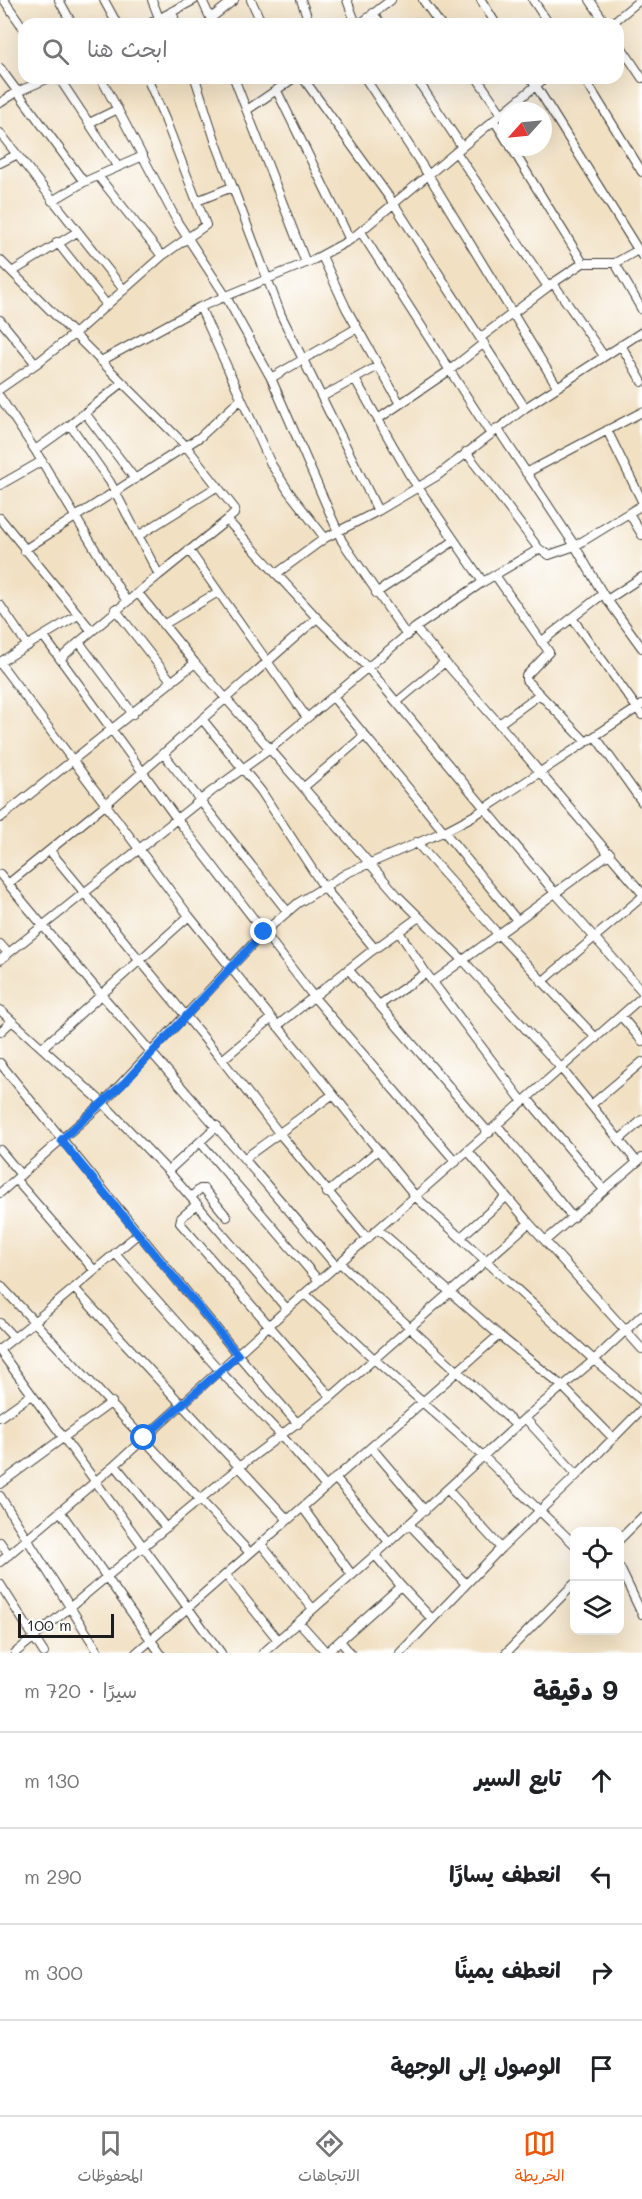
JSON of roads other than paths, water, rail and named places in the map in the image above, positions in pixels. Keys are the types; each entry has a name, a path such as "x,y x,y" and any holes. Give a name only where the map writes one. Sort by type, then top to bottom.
{"street":[{"path":"4,0 18,20"},
{"path":"59,0 69,18"},
{"path":"104,0 114,18"},
{"path":"152,0 159,18 194,0"},
{"path":"202,0 211,18"},
{"path":"215,18 234,0"},
{"path":"251,0 259,18"},
{"path":"301,0 308,18"},
{"path":"347,0 355,18"},
{"path":"366,18 391,0"},
{"path":"423,0 436,18"},
{"path":"481,0 492,18"},
{"path":"534,0 545,18"},
{"path":"590,0 602,18"},
{"path":"618,18 640,0"},
{"path":"172,11 174,18"},
{"path":"373,13 377,18"},
{"path":"624,51 642,78"},
{"path":"0,68 84,182"},
{"path":"0,103 35,84"},
{"path":"63,84 118,167"},
{"path":"104,84 188,239 225,295 271,378 338,533 376,593 408,636"},
{"path":"0,389 74,334 162,256 206,225 150,84"},
{"path":"197,84 232,187 280,315 378,511"},
{"path":"236,84 306,263"},
{"path":"247,110 284,84"},
{"path":"307,84 394,204 525,408"},
{"path":"369,84 429,176 557,386"},
{"path":"420,84 459,150 550,285 604,356"},
{"path":"481,84 498,109"},
{"path":"512,102 531,84"},
{"path":"378,419 450,370 550,285 583,263 615,263 640,253 534,84"},
{"path":"588,84 642,172"},
{"path":"277,91 350,240"},
{"path":"89,123 118,110"},
{"path":"101,361 200,307 306,263 350,240 498,116"},
{"path":"494,120 498,126"},
{"path":"0,133 124,290"},
{"path":"0,163 16,155"},
{"path":"52,201 84,182 142,156"},
{"path":"517,156 583,263"},
{"path":"98,176 162,256"},
{"path":"197,201 232,187"},
{"path":"6,270 77,232"},
{"path":"361,232 490,434"},
{"path":"57,242 107,305"},
{"path":"322,255 336,289 400,404"},
{"path":"0,260 6,270 185,445 235,509 234,514 128,602 115,609 60,659"},
{"path":"615,263 642,309"},
{"path":"200,307 279,478 325,538"},
{"path":"0,320 36,364"},
{"path":"271,378 357,328"},
{"path":"276,574 325,538 378,511 445,470 525,408 642,332"},
{"path":"621,345 642,382"},
{"path":"322,397 378,366"},
{"path":"355,379 418,487 483,582"},
{"path":"35,450 70,425 122,382"},
{"path":"0,397 128,602"},
{"path":"24,550 200,437 241,399"},
{"path":"526,473 642,412"},
{"path":"85,413 135,478"},
{"path":"70,425 115,490 159,575"},
{"path":"497,428 575,546 605,597 642,648"},
{"path":"466,452 539,549 549,555 575,546 642,503 607,430"},
{"path":"0,485 42,461"},
{"path":"138,536 218,486"},
{"path":"629,513 642,535"},
{"path":"0,518 92,630"},
{"path":"227,520 317,618 368,668 556,894 642,991"},
{"path":"376,593 454,541"},
{"path":"0,960 86,894 200,800 270,748 415,628 483,582 539,549"},
{"path":"189,550 307,718"},
{"path":"495,575 549,652 525,678 586,742"},
{"path":"541,642 572,618 642,577"},
{"path":"162,625 218,592"},
{"path":"138,594 162,625 397,896 462,959 561,1068 619,1140 639,1160 545,1241"},
{"path":"0,605 28,646"},
{"path":"115,609 172,682"},
{"path":"78,615 0,662 72,762 189,916 416,1197 642,1401"},
{"path":"8,884 105,805 317,618"},
{"path":"0,1193 103,1104 264,932 287,911 323,886 369,862 443,832 485,809 640,709 572,618"},
{"path":"415,628 610,853 642,895 543,982"},
{"path":"44,637 177,819 313,996 456,1161"},
{"path":"79,642 133,714"},
{"path":"397,702 445,662"},
{"path":"0,819 195,663"},
{"path":"499,724 540,694"},
{"path":"333,697 517,920"},
{"path":"202,719 268,801 323,886 375,949"},
{"path":"304,787 365,735"},
{"path":"595,736 642,802"},
{"path":"163,753 287,911"},
{"path":"416,842 498,934 596,1038"},
{"path":"50,851 222,1060 327,1193 368,1239"},
{"path":"433,982 610,853"},
{"path":"0,874 101,996 338,1264 517,1426"},
{"path":"42,1048 189,916"},
{"path":"222,1060 419,918"},
{"path":"399,932 426,973 525,1100 604,1190"},
{"path":"0,944 8,953"},
{"path":"348,969 489,1133"},
{"path":"379,1005 426,973"},
{"path":"0,1562 96,1482 287,1309 642,997"},
{"path":"0,1010 103,1104 168,1171 287,1309"},
{"path":"621,1016 642,1041"},
{"path":"0,1032 12,1022"},
{"path":"591,1105 642,1062"},
{"path":"0,1063 138,1234 298,1424"},
{"path":"245,1158 332,1095"},
{"path":"619,1140 642,1120"},
{"path":"497,1125 573,1218"},
{"path":"168,1171 217,1126"},
{"path":"200,1142 319,1281"},
{"path":"0,1150 18,1178 94,1270"},
{"path":"327,1193 378,1150"},
{"path":"468,1150 506,1197 642,1349"},
{"path":"190,1197 200,1189 204,1189 227,1217"},
{"path":"461,1237 506,1197"},
{"path":"197,1204 181,1218 180,1223 331,1397"},
{"path":"15,1653 239,1467 331,1397 529,1223"},
{"path":"379,1230 561,1386 613,1438"},
{"path":"138,1234 0,1350 221,1653"},
{"path":"115,1253 220,1371 281,1435 326,1488"},
{"path":"0,1285 112,1402 250,1553"},
{"path":"74,1288 288,1520"},
{"path":"305,1294 484,1457 570,1540"},
{"path":"263,1653 642,1315"},
{"path":"0,1323 14,1338"},
{"path":"136,1653 499,1335"},
{"path":"0,1417 32,1395"},
{"path":"0,1484 112,1402"},
{"path":"399,1653 642,1408"},
{"path":"525,1418 577,1475"},
{"path":"371,1447 425,1510"},
{"path":"115,1465 166,1528"},
{"path":"335,1478 388,1542"},
{"path":"448,1490 501,1548"},
{"path":"0,1496 99,1653"},
{"path":"303,1508 352,1575"},
{"path":"60,1511 160,1653"},
{"path":"624,1535 642,1517"},
{"path":"409,1524 466,1584"},
{"path":"0,1542 9,1555"},
{"path":"261,1544 313,1609"},
{"path":"375,1555 432,1619"},
{"path":"226,1575 278,1640"},
{"path":"624,1576 642,1614"},
{"path":"0,1584 45,1653"},
{"path":"299,1622 326,1653 401,1586"},
{"path":"506,1653 570,1588"},
{"path":"341,1641 351,1653"}]}
